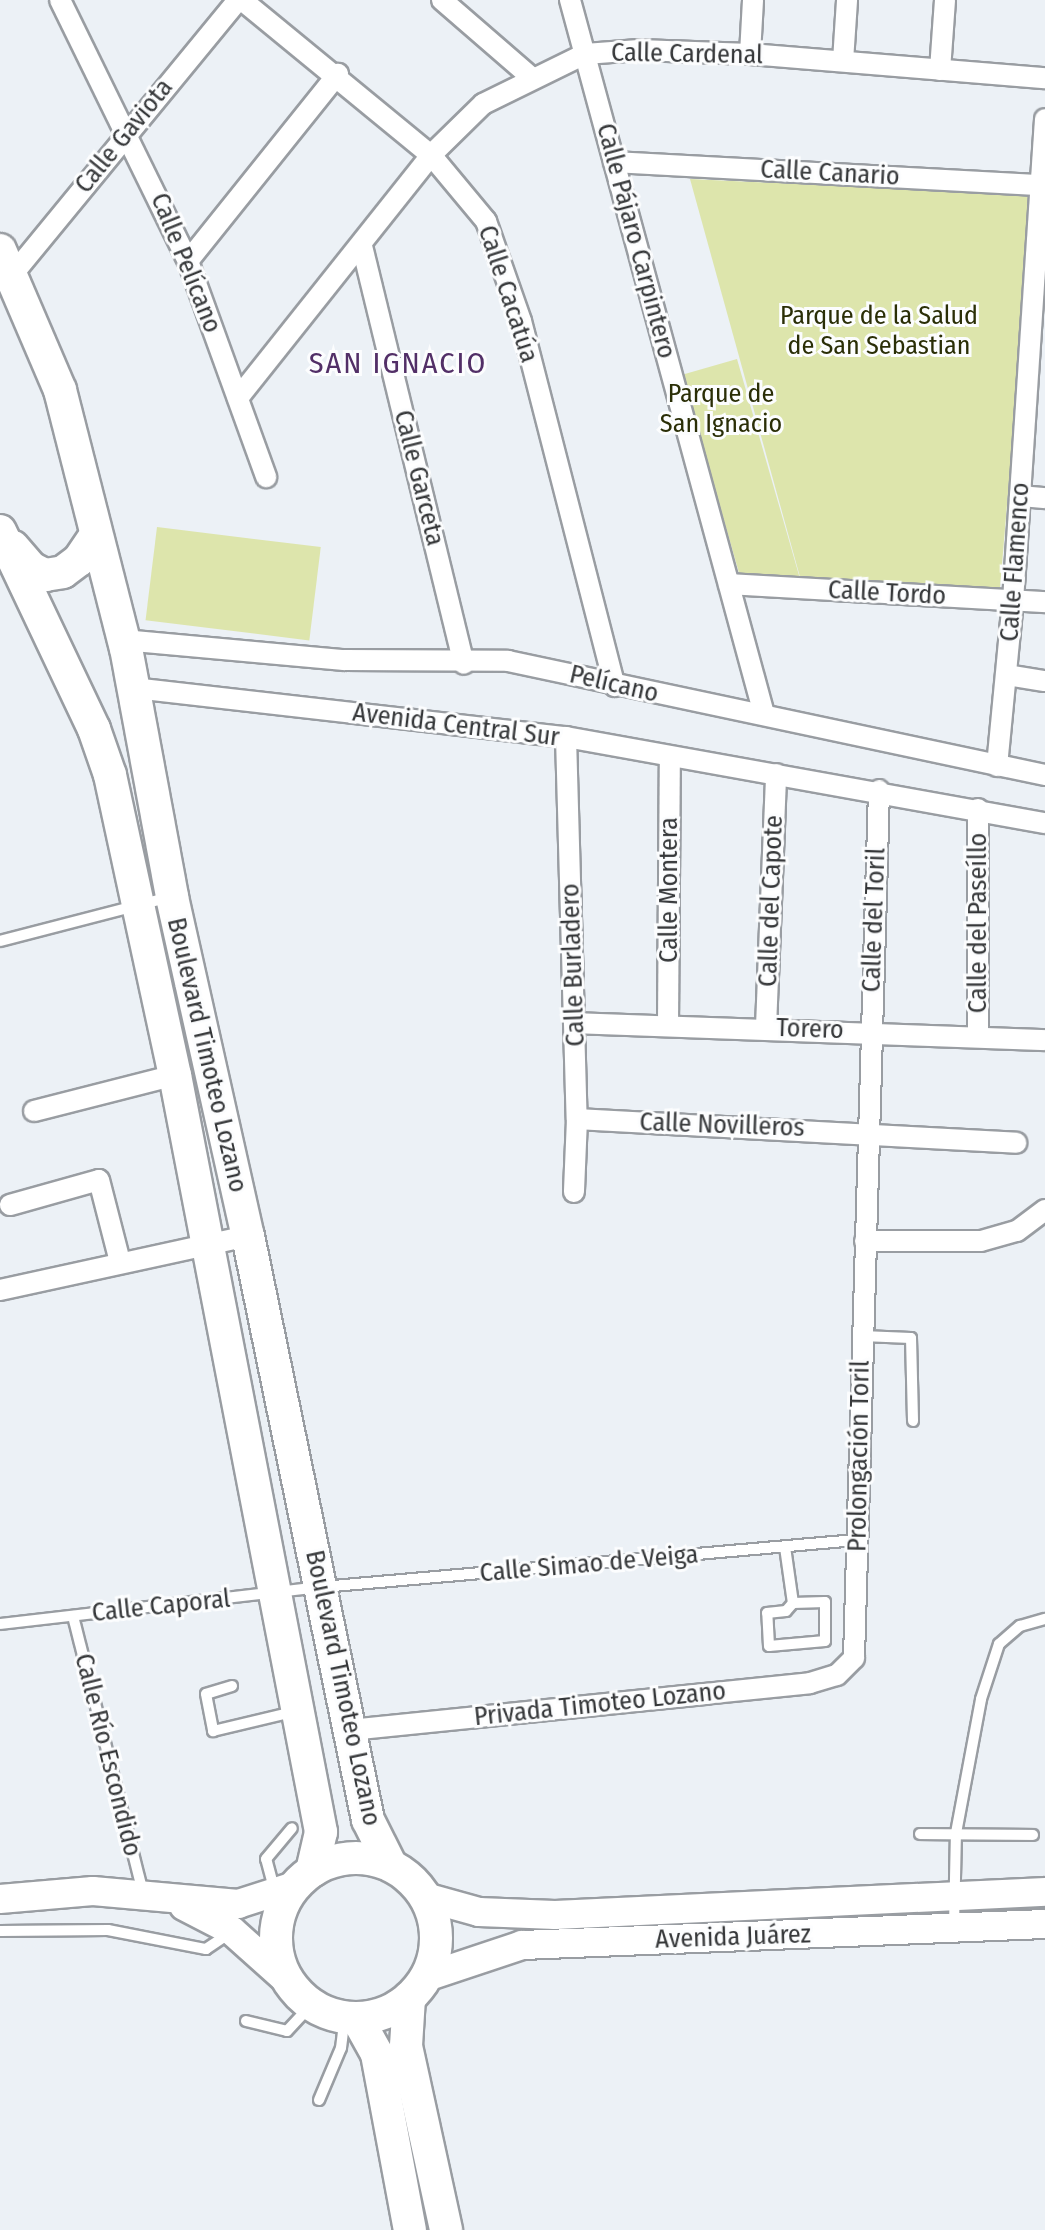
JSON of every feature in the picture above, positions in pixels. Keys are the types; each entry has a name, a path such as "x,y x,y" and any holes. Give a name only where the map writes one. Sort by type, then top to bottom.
{"main road":[{"name":"Boulevard Timoteo Lozano","path":"6,262 60,390 128,662 172,897 248,1236 368,1820 391,1866"},
{"name":"Boulevard Timoteo Lozano","path":"0,529 110,775 175,1075 321,1832 294,1884"},
{"path":"0,529 22,559 45,575 63,572 79,560 96,535"},
{"path":"227,1342 268,1333"},
{"path":"0,1899 93,1891 143,1895 176,1902 238,1904 294,1884 351,1858 391,1866 425,1897 436,1933 418,1987 406,2046 446,2230"},
{"path":"288,1981 280,1962 277,1922 294,1884"},
{"name":"Avenida Juárez","path":"425,1897 479,1912 555,1915 1045,1892"},
{"path":"176,1902 232,1931 312,2004 351,2018 376,2016 418,1987"},
{"name":"Avenida Juárez","path":"418,1987 480,1955 522,1945 1045,1924"},
{"path":"351,2018 377,2054 407,2228"}],"street":[{"name":"Calle Pelícano","path":"60,0 128,130 188,261 266,477"},
{"name":"Calle Gaviota","path":"6,262 128,130 240,0"},
{"name":"Calle Cacatúa","path":"240,0 338,74 431,155 473,201 500,253 615,686"},
{"path":"442,0 531,77"},
{"name":"Calle Pájaro Carpintero","path":"570,0 764,714"},
{"path":"750,54 753,0"},
{"path":"843,61 847,0"},
{"path":"940,70 945,0"},
{"name":"Calle Cardenal","path":"238,398 362,246 431,155 483,104 531,77 585,54 639,50 750,54 1045,78"},
{"path":"188,261 338,74"},
{"name":"Calle Flamenco","path":"997,766 1020,496 1036,392 1045,119"},
{"name":"Calle Canario","path":"614,162 1043,184"},
{"name":"Calle Garceta","path":"362,246 464,664"},
{"path":"1020,496 1045,498"},
{"name":"Calle Tordo","path":"729,584 1045,602"},
{"name":"Pelícano","path":"128,662 344,660 464,664 508,661 1045,775"},
{"name":"Avenida Central Sur","path":"128,662 670,757 879,790 1045,823"},
{"path":"1006,675 1045,681"},
{"name":"Calle Burladero","path":"566,737 577,1119 574,1192"},
{"name":"Calle Montera","path":"668,1024 670,757"},
{"name":"Calle del Capote","path":"766,1027 776,774"},
{"name":"Calle del Toril","path":"865,1241 879,790"},
{"name":"Calle del Paseíllo","path":"978,809 978,1037"},
{"name":"Torero","path":"575,1023 871,1030 1045,1040"},
{"path":"34,1111 175,1075"},
{"name":"Calle Novilleros","path":"577,1119 867,1132 1016,1143"},
{"path":"10,1205 99,1180 120,1262"},
{"path":"865,1241 981,1241 1005,1236 1045,1210"},
{"path":"0,1290 248,1236"},
{"name":"Prolongación Toril","path":"848,1669 858,1644 856,1540 865,1241"},
{"name":"Privada Timoteo Lozano","path":"350,1730 810,1683 848,1669"}],"lane":[{"path":"0,941 172,897"},
{"path":"862,1336 911,1338 913,1421"},
{"name":"Calle Simao de Veiga","path":"322,1587 856,1540"},
{"path":"785,1547 793,1603 786,1611 767,1613 769,1646 825,1641 825,1602 793,1603"},
{"name":"Calle Caporal","path":"0,1624 322,1587"},
{"name":"Calle Río Escondido","path":"73,1616 143,1895"},
{"path":"954,1928 952,1897 956,1833 981,1699 999,1644 1020,1626 1045,1619"},
{"path":"232,1686 206,1694 213,1731 299,1711"},
{"path":"292,1828 266,1859 294,1884"},
{"path":"920,1834 1033,1835"},
{"path":"0,1931 108,1930 206,1949 232,1931"},
{"path":"246,2021 287,2031 312,2004"},
{"path":"319,2100 351,2018"}],"green space":[{"name":"Parque de la Salud de San Sebastian","path":"690,179 1033,195 1000,588 800,577"},
{"name":"Parque de San Ignacio","path":"737,359 800,577 745,593 682,375"},
{"path":"157,527 321,547 309,640 146,620"}],"district":[{"name":"SAN IGNACIO","path":"398,363"}]}
